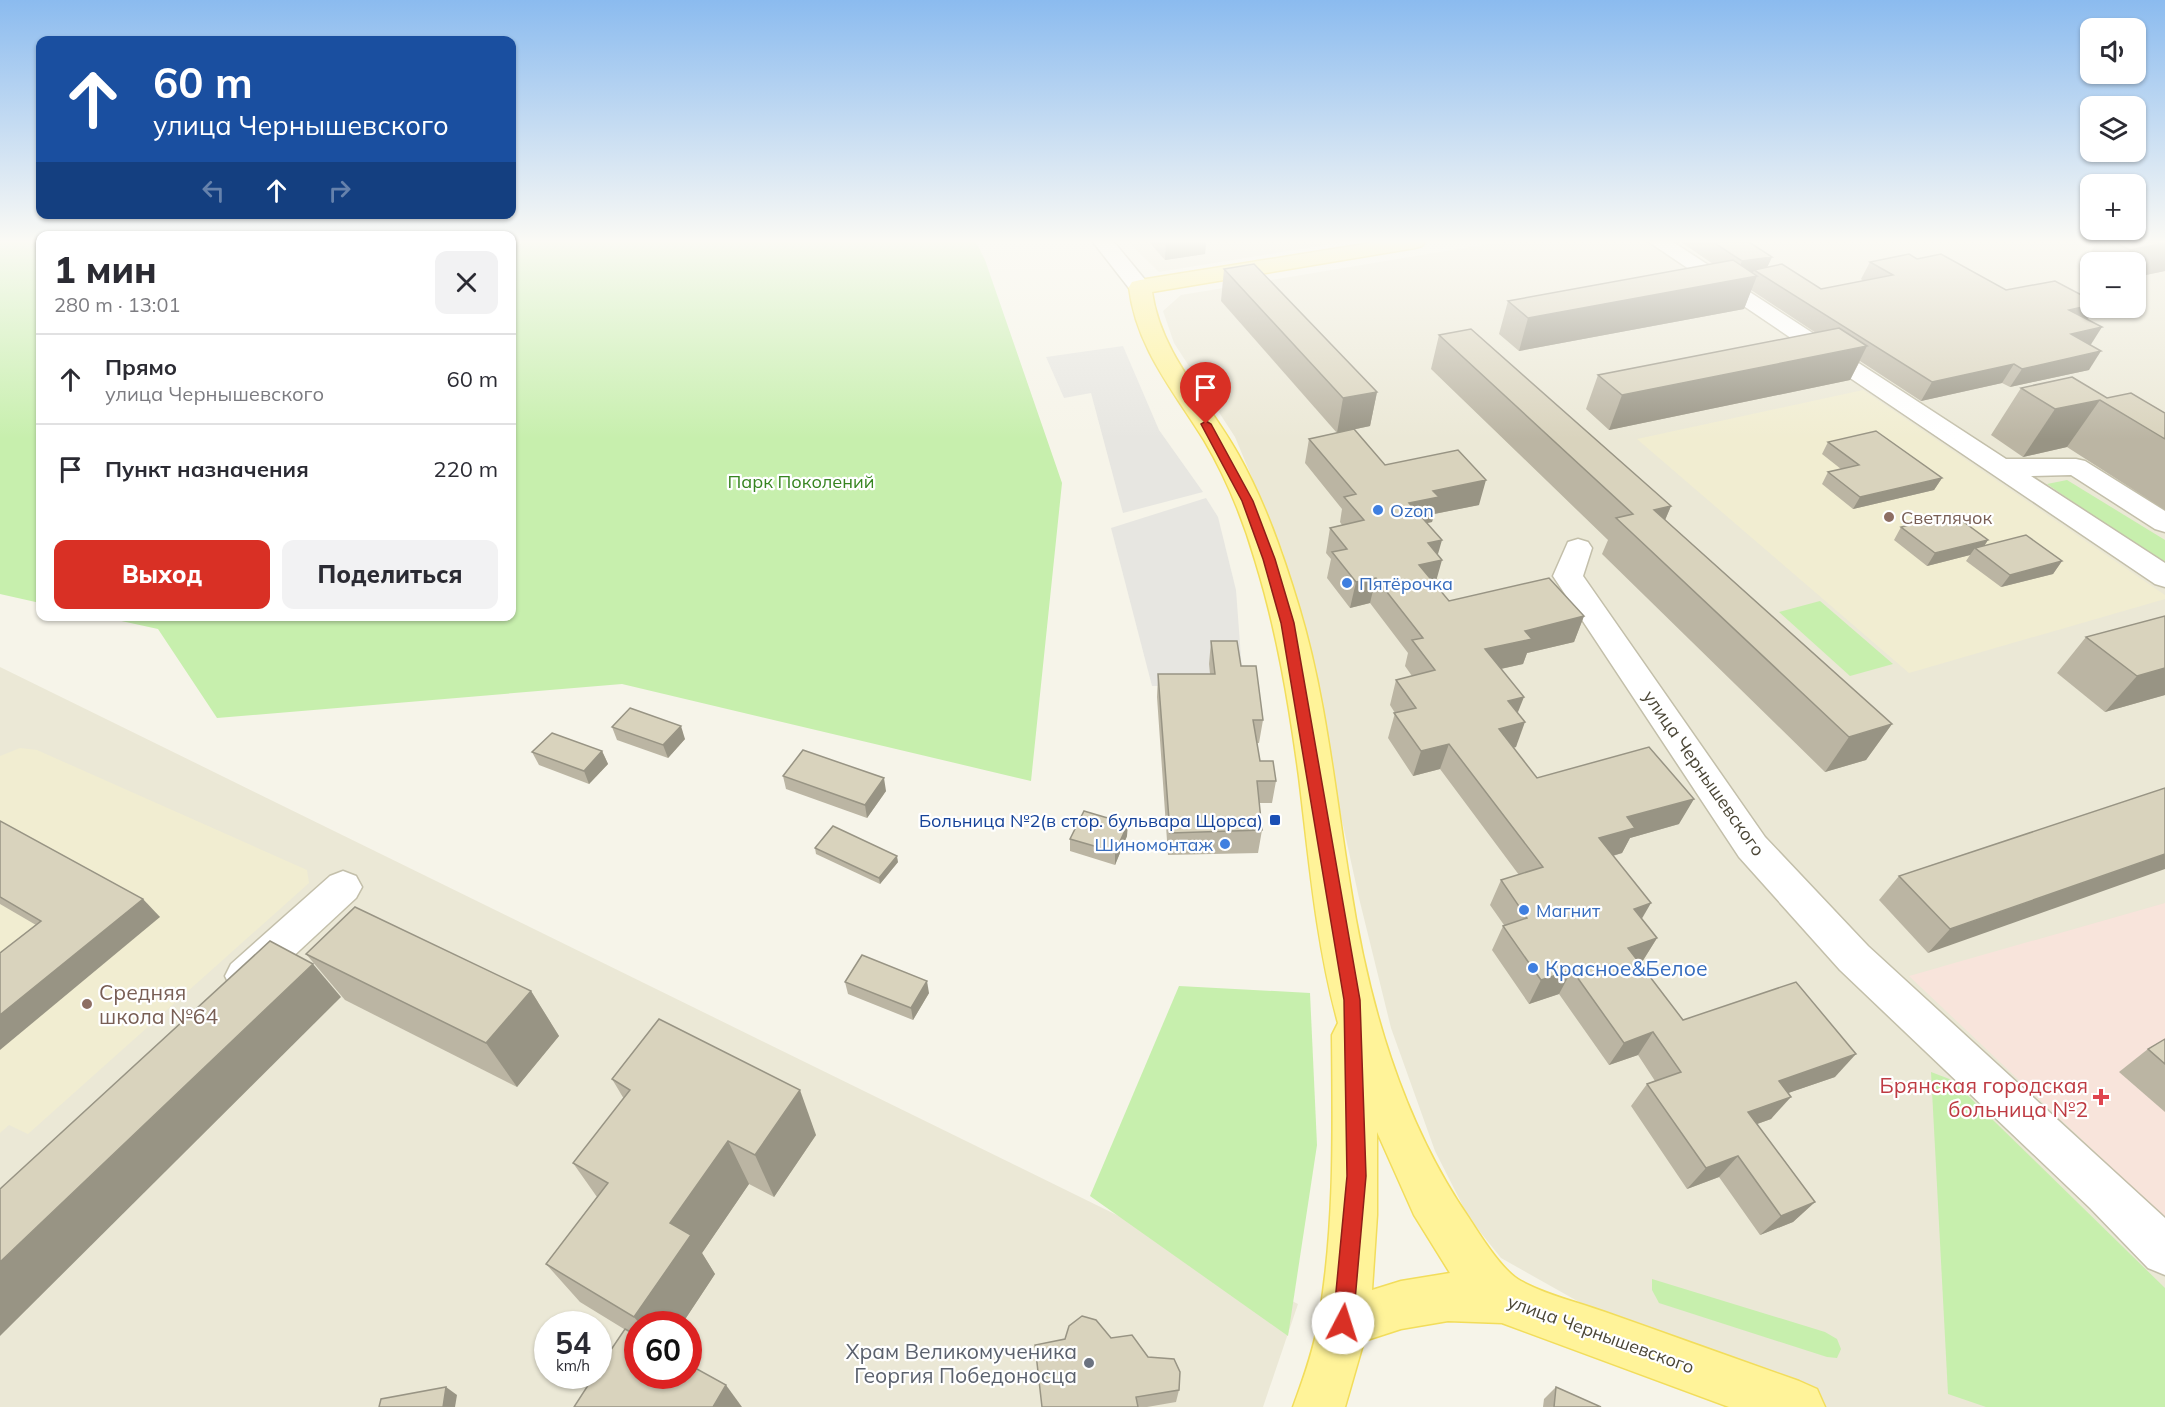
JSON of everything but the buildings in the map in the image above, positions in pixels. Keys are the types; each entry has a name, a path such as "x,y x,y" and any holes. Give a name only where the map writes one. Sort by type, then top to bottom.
{"main road":[{"name":"улица Чернышевского","path":"1142,308 1151,333 1218,442 1248,501 1269,559 1288,623 1308,728 1352,1000 1401,1142 1427,1196 1450,1236 1473,1268 1502,1299 1799,1407"},
{"path":"1319,1407 1335,1358 1343,1323 1356,1176 1352,1000"},
{"path":"1343,1323 1401,1305 1448,1297 1502,1299"}],"street":[{"path":"1757,308 2165,578"},
{"path":"1999,469 2012,466 2043,469 2076,467 2165,524"},
{"name":"улица Чернышевского","path":"1578,548 1568,576 1752,847 1871,975 2106,1192 2165,1251"},
{"path":"220,999 343,886"}],"shaded area":[{"path":"1167,308 2080,308 2080,318 2146,318 2146,308 2165,308 2165,1407 1807,1407 1684,1361 1501,1258 1469,1218 1435,1151 1391,1028 1359,898 1283,552 1235,437 1174,343 1163,311"},
{"path":"1123,346 1159,430 1203,492 1123,513 1091,393 1064,398 1046,357"},
{"name":"Светлячок","path":"1863,390 2165,595 2165,599 1909,673 1637,439"},
{"path":"1206,498 1218,517 1236,590 1243,684 1152,686 1111,528"},
{"path":"0,667 1298,1304 1263,1407 0,1407"},
{"name":"Средняя школа №64","path":"20,748 37,750 307,870 309,883 28,1134 9,1125 0,1133 0,756"},
{"name":"Брянская городская больница №2","path":"2165,903 2165,1218 1909,976"}],"green space":[{"path":"0,308 36,308 36,602 0,594"},
{"name":"Парк Поколений","path":"516,308 1001,308 1062,483 1031,781 622,684 217,718 158,629 121,621 516,621"},
{"path":"2067,480 2165,540 2165,565 2047,484"},
{"path":"1820,601 1893,664 1850,676 1779,612"},
{"path":"1179,986 1310,993 1317,1145 1288,1336 1090,1196"},
{"path":"1931,1072 1952,1080 2165,1288 2165,1407 1986,1407 1948,1394"},
{"path":"1652,1279 1825,1332 1837,1339 1841,1349 1837,1358 1827,1357 1659,1303 1652,1290"}],"place":[{"name":"Ozon","path":"1378,510"},
{"name":"Светлячок","path":"1889,517"},
{"name":"Пятёрочка","path":"1347,583"},
{"name":"Больница №2(в стор. бульвара Щорса)","path":"1275,820"},
{"name":"Шиномонтаж","path":"1225,844"},
{"name":"Магнит","path":"1524,910"},
{"name":"Красное&Белое","path":"1533,968"},
{"name":"Средняя школа №64","path":"87,1004"},
{"name":"Брянская городская больница №2","path":"2101,1097"},
{"name":"Храм Великомученика Георгия Победоносца","path":"1089,1363"}],"route":[{"path":"1206,424 1218,442 1248,501 1269,559 1288,623 1310,739 1352,1000 1356,1176 1343,1323"}]}
